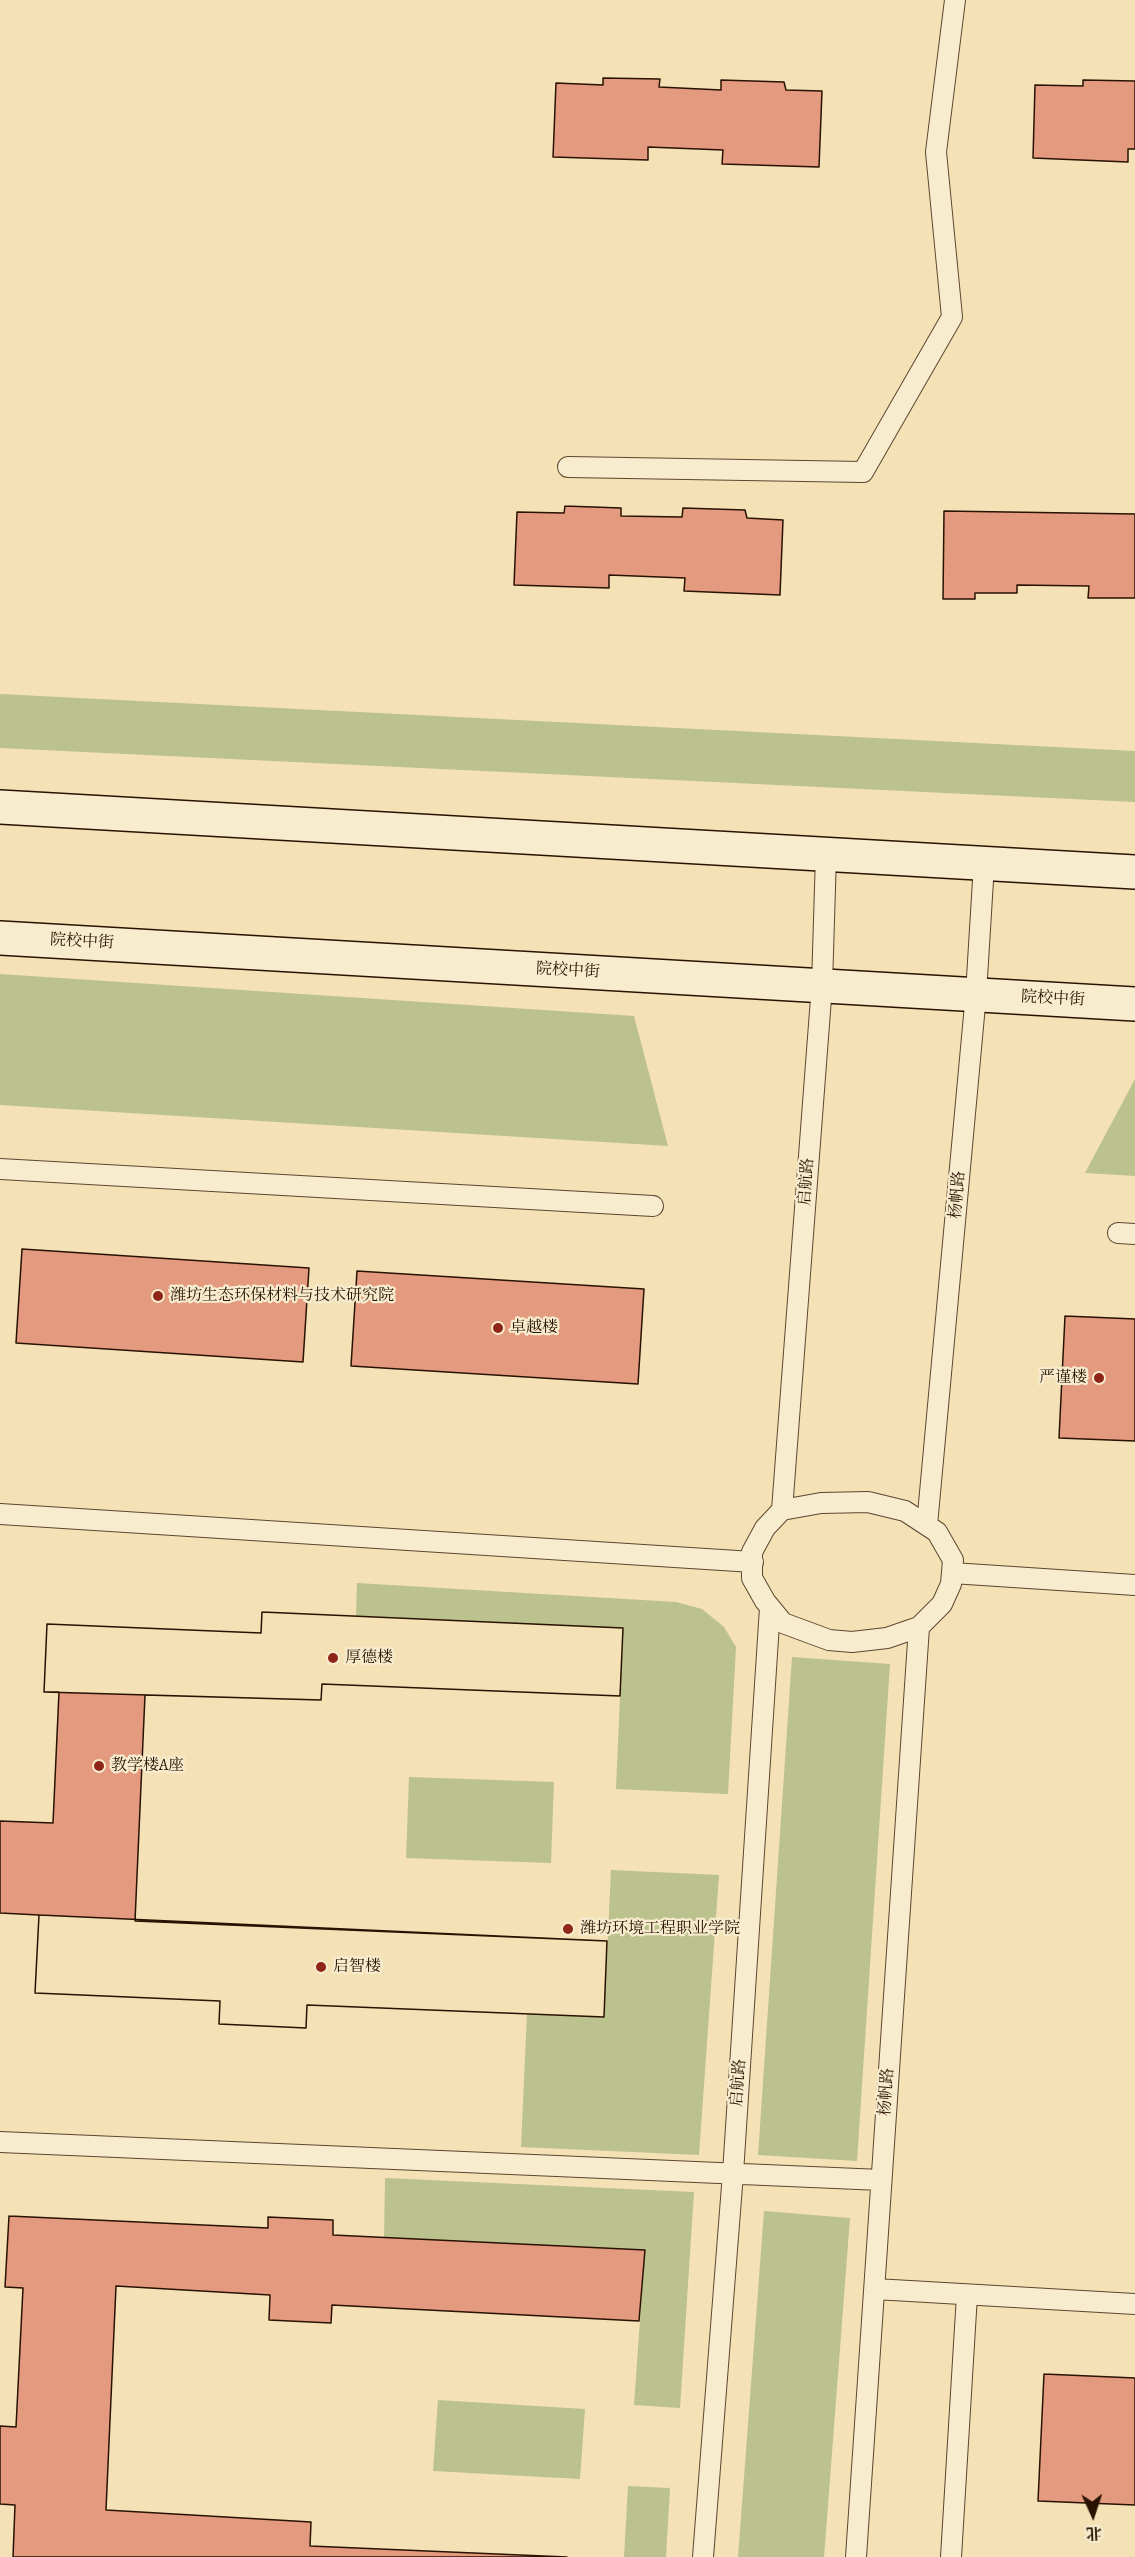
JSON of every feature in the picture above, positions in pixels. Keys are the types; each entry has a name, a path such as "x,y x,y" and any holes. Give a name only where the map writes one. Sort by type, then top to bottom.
{"main road":[{"path":"0,807 1135,872"},
{"name":"院校中街","path":"0,938 1135,1004"}],"lane":[{"path":"568,467 863,472 952,317 936,152 955,0"},
{"name":"启航路","path":"782,1510 822,985 826,855"},
{"name":"杨帆路","path":"927,1525 976,994 984,864"},
{"path":"0,1169 653,1206"},
{"path":"868,1502 905,1511 927,1525 937,1532 953,1560 951,1584 942,1604 918,1627 887,1638 852,1642 830,1640 783,1623 770,1608 752,1578 752,1552 765,1528 782,1510 821,1503 868,1502"},
{"path":"0,1514 753,1562"},
{"path":"952,1574 1135,1585"},
{"name":"启航路","path":"703,2557 734,2173 770,1608"},
{"name":"杨帆路","path":"856,2557 918,1627"},
{"path":"0,2142 881,2180"},
{"path":"875,2289 1135,2304"},
{"path":"951,2557 967,2295"}],"green space":[{"path":"0,694 1135,751 1135,802 0,748"},
{"path":"0,974 634,1016 668,1146 0,1105"},
{"path":"1135,1079 1135,1176 1085,1173"},
{"path":"357,1583 676,1602 702,1609 724,1627 736,1647 728,1794 616,1789 623,1628 356,1616"},
{"path":"792,1657 890,1664 857,2161 758,2155"},
{"path":"409,1777 554,1782 551,1863 406,1858"},
{"path":"611,1870 719,1875 699,2155 521,2147 527,2014 604,2017"},
{"path":"385,2178 694,2192 680,2408 634,2405 645,2250 384,2238"},
{"path":"764,2211 850,2218 824,2557 738,2557"},
{"path":"438,2400 585,2409 580,2479 433,2471"},
{"path":"628,2486 670,2488 666,2557 624,2557"}],"building":[{"path":"603,78 660,79 659,87 721,90 721,80 784,82 786,90 822,91 819,167 722,164 723,150 648,147 648,160 553,157 556,83 603,85"},
{"path":"1083,80 1135,81 1135,149 1128,149 1128,162 1033,158 1035,85 1083,86"},
{"path":"565,506 621,508 621,516 682,517 683,508 745,510 747,518 783,520 780,595 684,591 685,578 609,575 609,588 514,585 517,512 564,513"},
{"path":"944,511 1135,514 1135,598 1088,598 1089,586 1017,585 1017,593 975,593 975,599 943,599"},
{"path":"22,1249 309,1268 303,1362 16,1343"},
{"name":"卓越楼","path":"357,1271 644,1289 638,1384 351,1366"},
{"name":"严谨楼","path":"1065,1316 1135,1319 1135,1441 1059,1438"},
{"name":"教学楼A座","path":"262,1612 623,1628 620,1696 322,1684 321,1700 145,1695 135,1921 607,1941 604,2017 307,2005 306,2028 219,2024 220,2001 35,1993 39,1915 0,1913 0,1821 53,1823 59,1692 44,1692 47,1624 261,1633"},
{"name":"厚德楼","path":"262,1612 623,1628 620,1696 322,1684 321,1700 44,1692 47,1624 261,1633"},
{"name":"启智楼","path":"39,1915 607,1941 604,2017 307,2005 306,2028 219,2024 220,2001 35,1993"},
{"path":"9,2216 268,2228 268,2217 333,2220 333,2235 645,2250 639,2321 332,2305 331,2323 269,2320 270,2295 116,2286 106,2510 311,2522 310,2546 567,2557 13,2557 15,2505 0,2504 0,2426 16,2427 23,2288 5,2287"},
{"path":"1044,2374 1135,2378 1135,2505 1038,2501"}],"place":[{"name":"潍坊生态环保材料与技术研究院","path":"158,1296"},
{"name":"卓越楼","path":"498,1328"},
{"name":"严谨楼","path":"1099,1378"},
{"name":"厚德楼","path":"333,1658"},
{"name":"教学楼A座","path":"99,1766"},
{"name":"潍坊环境工程职业学院","path":"568,1929"},
{"name":"启智楼","path":"321,1967"}]}
